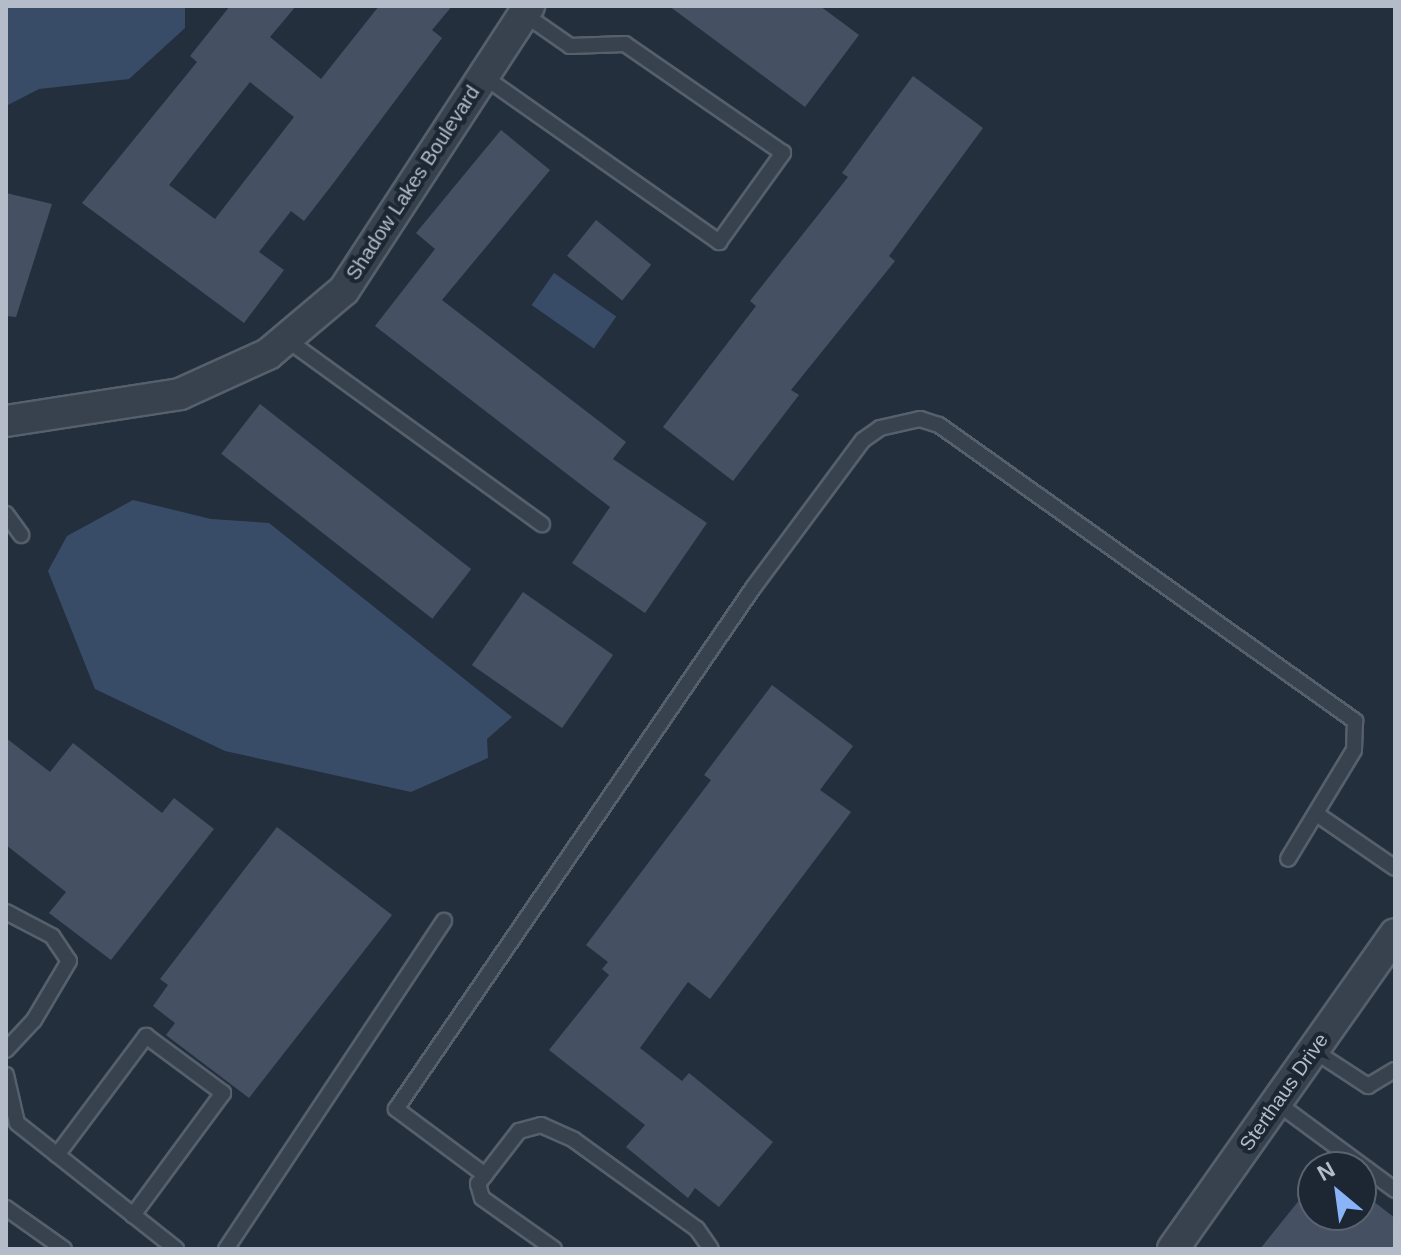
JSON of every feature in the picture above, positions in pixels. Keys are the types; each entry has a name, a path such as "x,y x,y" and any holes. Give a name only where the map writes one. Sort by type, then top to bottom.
{"street":[{"name":"Shadow Lakes Boulevard","path":"6,421 180,394 268,354 344,290 526,10"},
{"name":"Sterthaus Drive","path":"1173,1249 1395,934"}],"lane":[{"path":"483,76 719,242 783,153 625,44 570,46 526,10"},
{"path":"286,339 542,524"},
{"path":"485,1175 396,1109 753,588 863,440 880,428 920,419 939,425 1355,721 1354,750 1318,815 1288,859"},
{"path":"6,514 21,535"},
{"path":"1318,815 1395,868"},
{"path":"6,912 52,936 69,961 34,1020 6,1050"},
{"path":"226,1249 444,921"},
{"path":"57,1155 146,1036 223,1093 133,1215"},
{"path":"1313,1050 1368,1086 1395,1070"},
{"path":"6,1075 17,1123 176,1249"},
{"path":"1277,1103 1395,1190"},
{"path":"554,1249 482,1198 478,1184 519,1131 550,1128 697,1229 711,1249"},
{"path":"6,1208 64,1249"}],"water":[{"path":"6,6 185,6 185,28 129,79 39,89 6,106"},
{"path":"554,273 616,317 594,349 532,305"},
{"path":"133,500 211,519 269,523 512,717 487,739 488,758 411,792 225,751 95,689 48,571 67,536"}],"building":[{"path":"230,6 296,6 270,37 321,79 379,6 452,6 432,30 442,38 304,221 291,211 259,252 284,270 244,323 82,203 197,62 190,56","holes":["250,82 294,117 215,219 169,185"]},
{"path":"669,6 820,6 859,35 805,107"},
{"path":"913,76 983,128 889,256 895,261 791,390 799,395 733,481 663,427 756,306 750,301 848,177 842,173"},
{"path":"501,130 550,170 442,300 626,442 613,459 707,523 645,613 572,563 610,507 375,326 435,249 416,233"},
{"path":"6,193 52,204 16,317 6,316"},
{"path":"596,220 651,265 622,300 567,256"},
{"path":"260,404 471,569 432,619 221,454"},
{"path":"523,592 613,655 562,728 472,665"},
{"path":"772,685 853,746 820,790 851,812 710,999 688,982 640,1048 682,1081 689,1073 773,1142 719,1207 695,1188 688,1198 626,1147 645,1125 549,1050 609,975 602,969 608,962 586,945 711,780 704,775"},
{"path":"6,738 50,772 73,743 162,813 174,798 214,829 111,960 49,913 66,892 6,845"},
{"path":"277,827 392,915 249,1098 166,1035 175,1023 153,1006 168,985 160,979"},
{"path":"1297,1203 1297,1231 1377,1231 1377,1204 1395,1218 1395,1249 1260,1249"}]}
